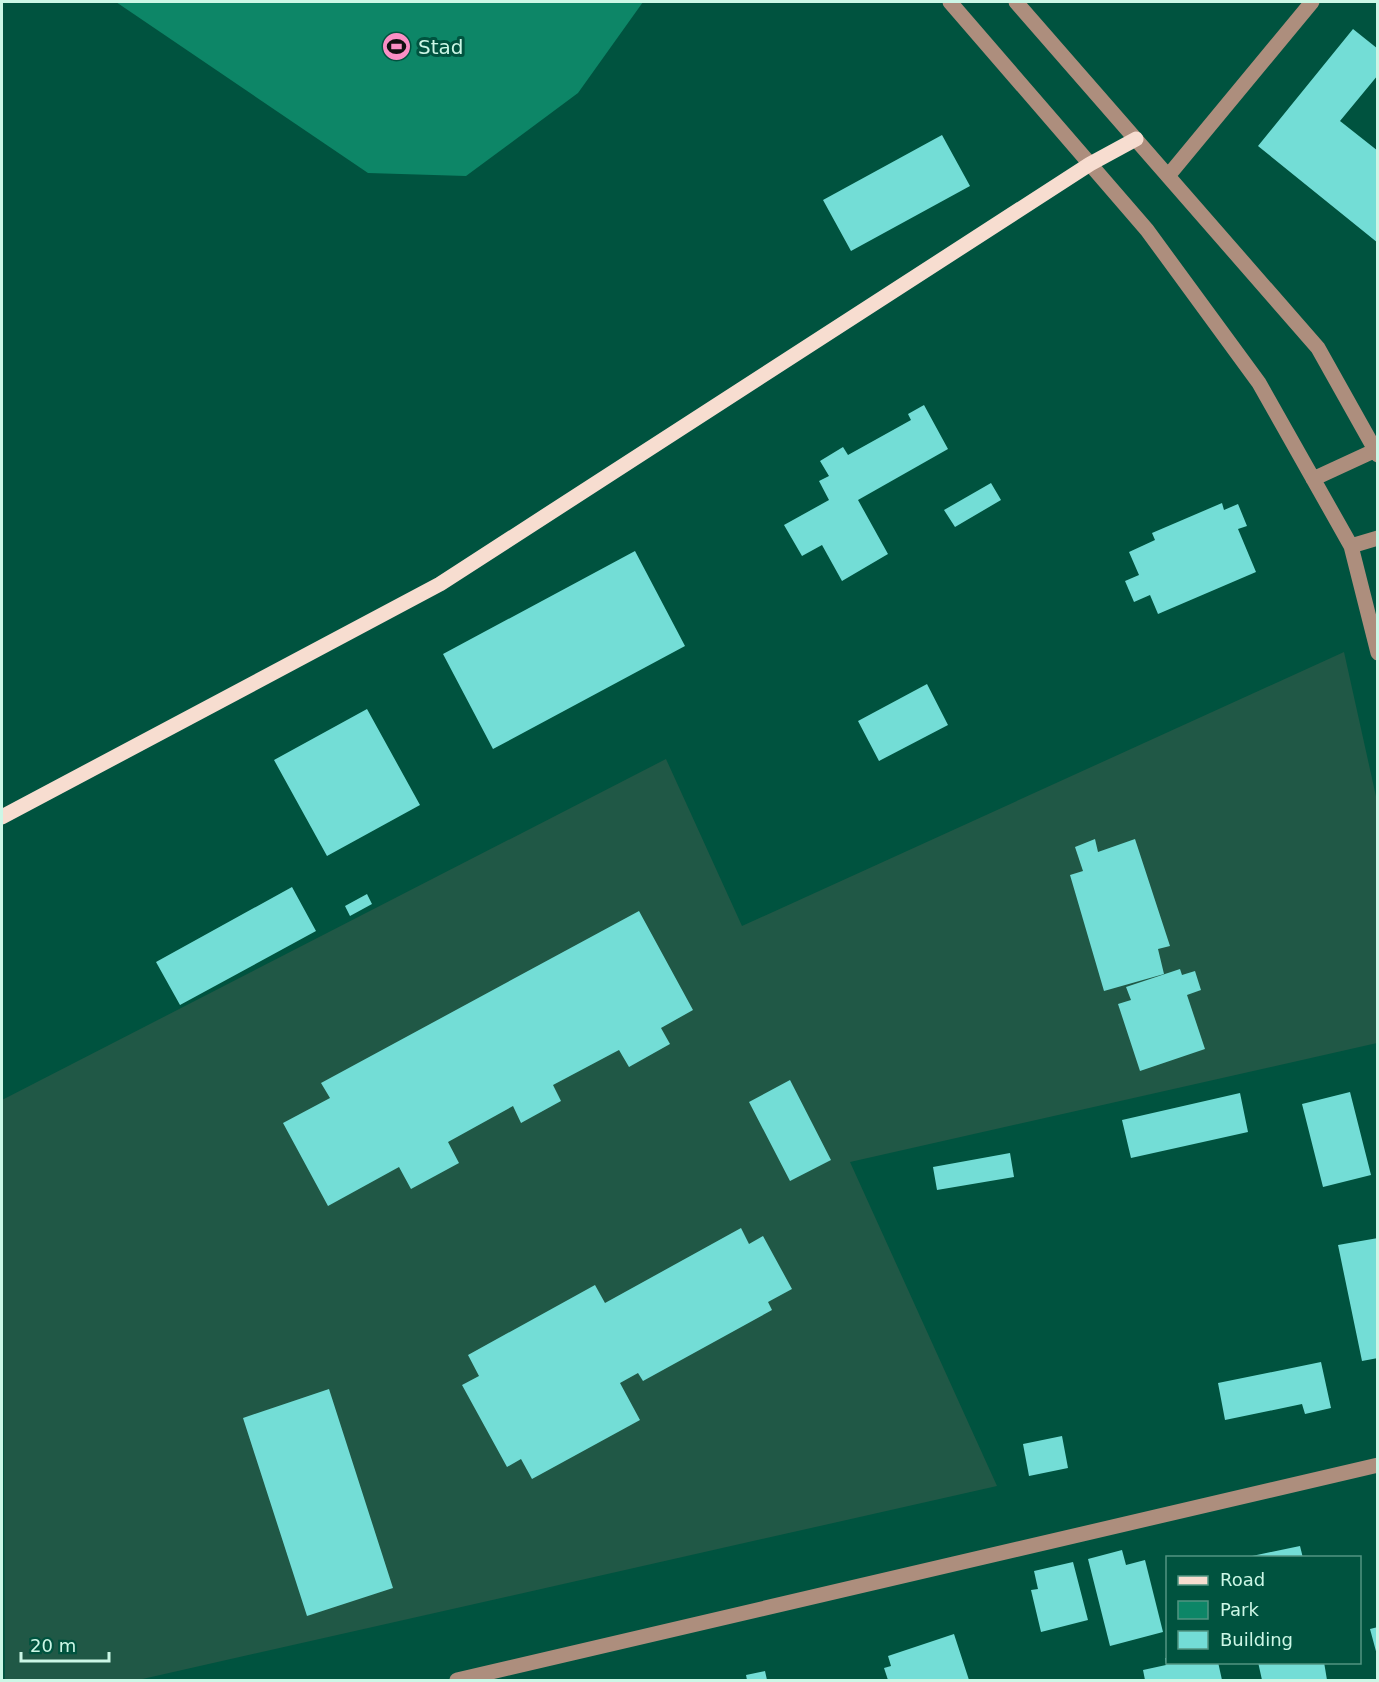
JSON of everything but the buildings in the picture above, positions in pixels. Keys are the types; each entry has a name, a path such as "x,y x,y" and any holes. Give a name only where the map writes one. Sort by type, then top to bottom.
{"main road":[{"path":"2,817 440,584 1090,164 1136,139"}],"street":[{"path":"950,2 1147,230 1259,383 1351,546 1377,652"},
{"path":"1016,2 1318,348 1377,452 1313,479"},
{"path":"1168,176 1312,2"},
{"path":"1351,546 1377,538"},
{"path":"457,1680 1377,1465"}],"shaded area":[{"path":"1344,652 1377,801 1377,1043 850,1162 997,1486 138,1680 5,1680 2,1100 666,759 742,926"}],"green space":[{"name":"Stad","path":"116,2 643,2 578,93 466,176 368,173"}],"place":[{"name":"Stad","path":"397,47"}]}
